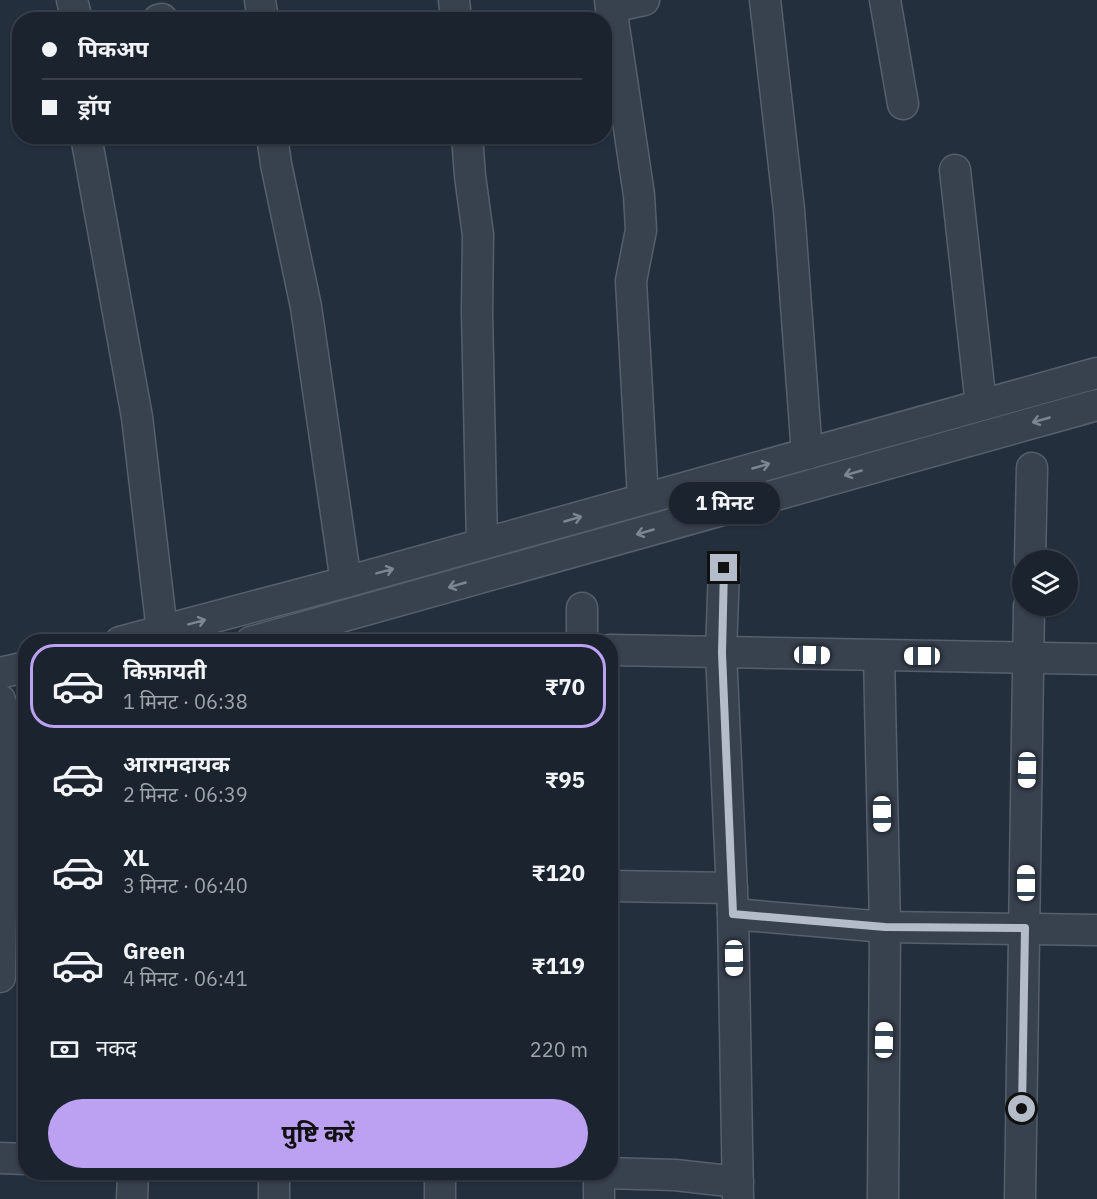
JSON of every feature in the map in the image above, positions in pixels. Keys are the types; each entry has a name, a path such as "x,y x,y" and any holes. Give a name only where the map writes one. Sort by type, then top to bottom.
{"street":[{"path":"643,499 631,281 641,230 639,195 611,4 644,0"},
{"path":"765,0 789,210 807,453"},
{"path":"885,0 903,104"},
{"path":"87,144 137,417 162,631"},
{"path":"273,144 306,307 346,582"},
{"path":"468,144 478,235 482,544"},
{"path":"955,170 981,405"},
{"path":"151,634 346,582 1097,372"},
{"path":"308,634 350,628 1097,405"},
{"path":"1030,550 1032,468"},
{"path":"618,1173 675,1175 738,1190 733,901 722,653 724,568"},
{"path":"582,608 582,634"},
{"path":"1020,1199 1029,616"},
{"path":"618,650 1097,659"},
{"path":"879,656 885,927 883,1199"},
{"path":"0,673 18,669"},
{"path":"0,977 7,709"},
{"path":"618,887 733,901 885,927 1097,930"},
{"path":"0,1158 18,1159"},
{"path":"132,1199 133,1180"},
{"path":"274,1180 274,1199"},
{"path":"440,1180 440,1199"},
{"path":"599,1180 599,1199"}],"route":[{"path":"724,568 722,653 733,914 885,927 1025,928 1022,1109"}]}
